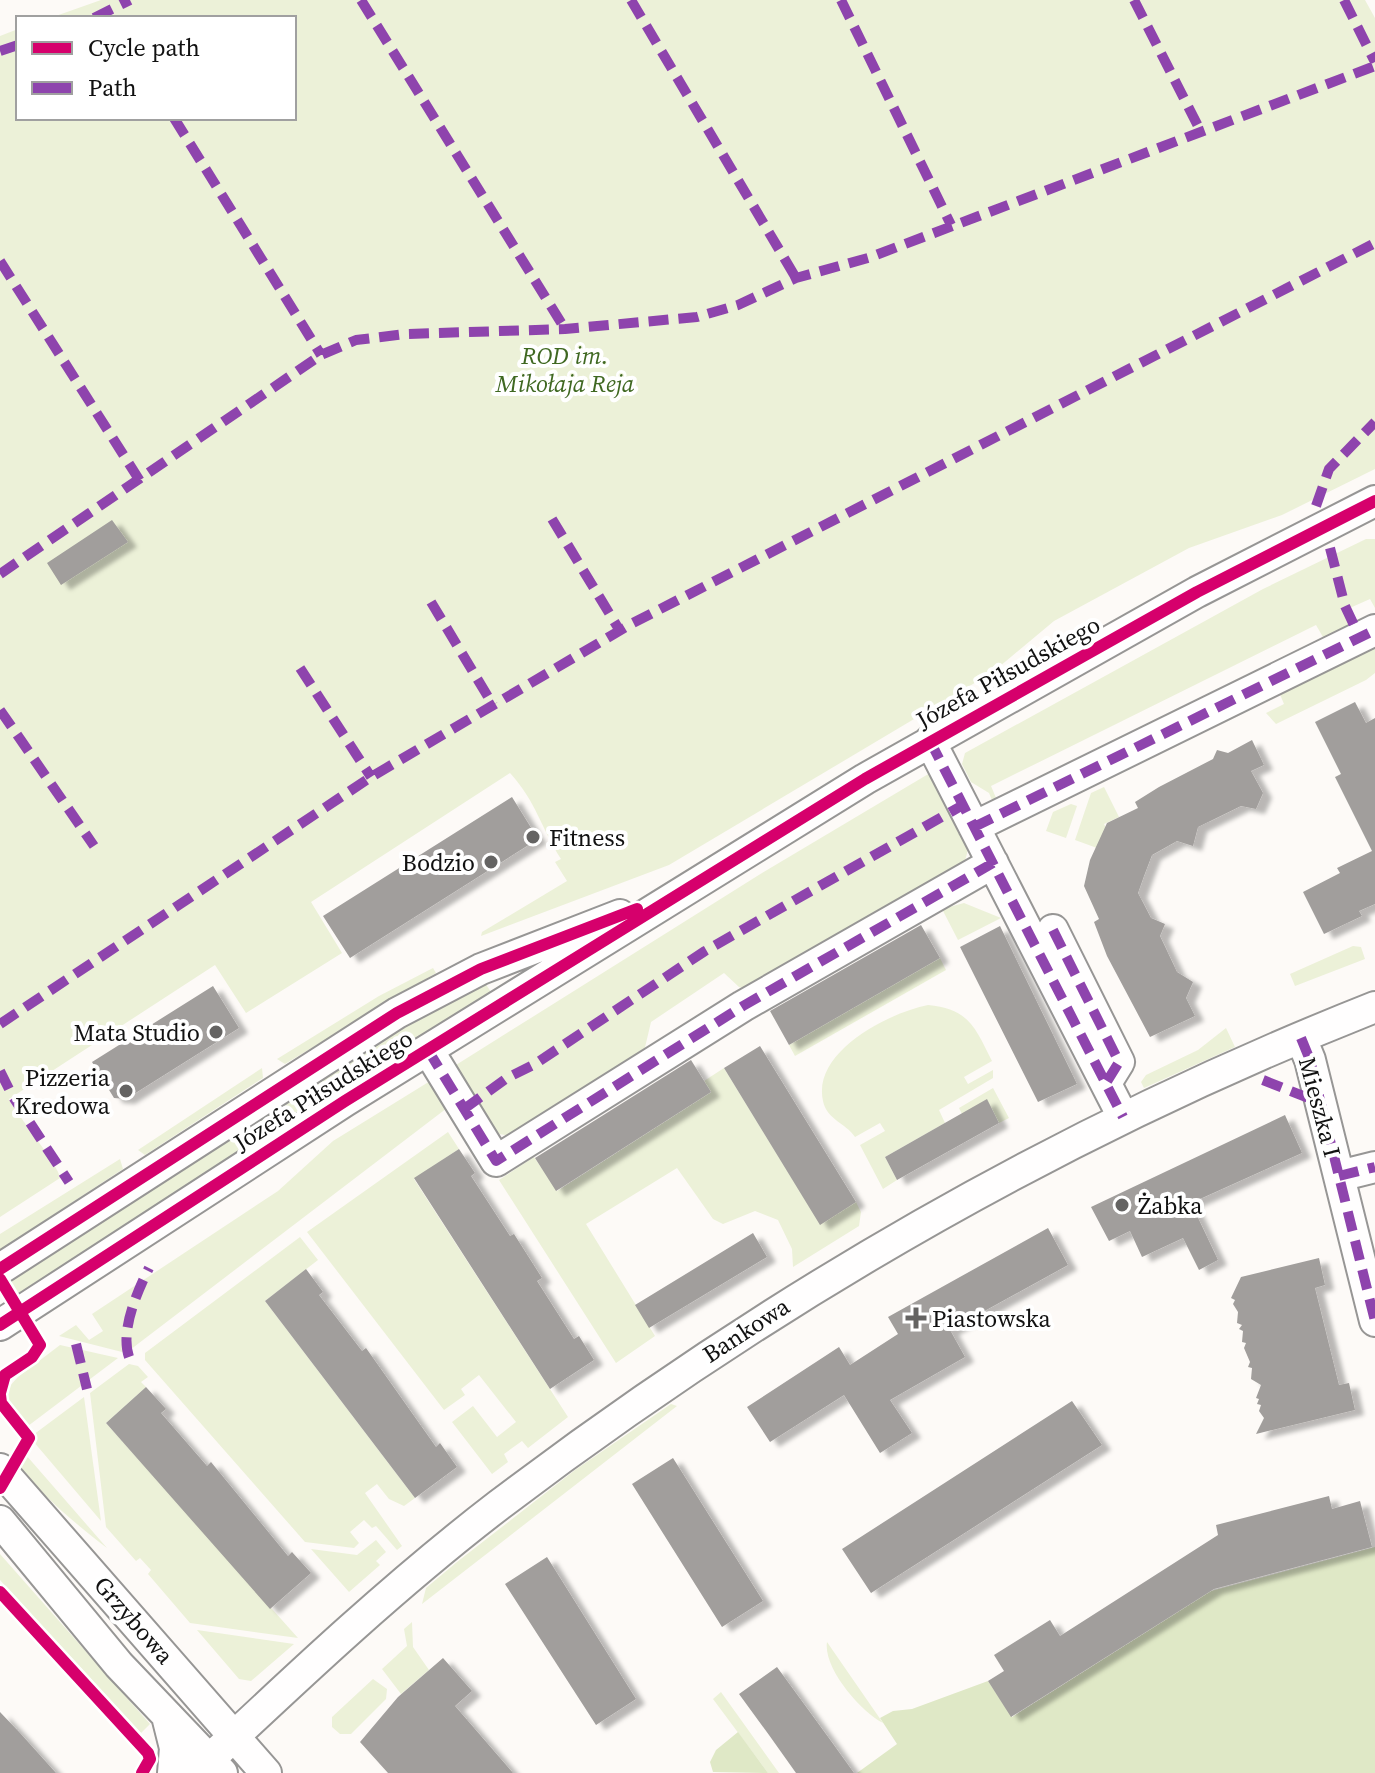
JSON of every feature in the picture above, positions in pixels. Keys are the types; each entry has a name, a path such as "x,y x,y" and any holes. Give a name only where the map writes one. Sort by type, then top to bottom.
{"street":[{"name":"Józefa Piłsudskiego","path":"0,1325 671,897 930,741 1197,592 1375,501"},
{"path":"974,827 1375,630"},
{"path":"930,741 1123,1117"},
{"path":"428,1050 496,1161 743,1006 993,863"},
{"name":"Józefa Piłsudskiego","path":"0,1269 397,1013 481,969 671,897"},
{"path":"1053,930 1119,1062 1106,1083"},
{"name":"Bankowa","path":"208,1769 235,1736 434,1558 542,1473 771,1313 894,1238 1123,1117 1375,1007"},
{"name":"Mieszka I","path":"1301,1038 1375,1321"},
{"name":"Mieszka I","path":"1339,1176 1375,1167"},
{"name":"Grzybowa","path":"0,1469 266,1773"},
{"name":"Grzybowa","path":"0,1521 28,1552 72,1611 208,1769"},
{"path":"168,1720 175,1748 173,1773"}],"green space":[{"name":"ROD im. Mikołaja Reja","path":"101,0 1365,0 1375,18 1375,469 1282,515 1189,548 1054,621 993,672 669,865 481,936 482,932 567,881 555,862 561,859 532,805 510,773 311,902 342,953 246,1013 215,965 9,1099 60,1178 0,1217 0,36 16,30 16,120 296,120 296,16 56,16"},
{"path":"1366,539 1375,539 1375,608 1370,599 1343,611 1352,631 1327,644 1316,625 991,786 999,805 995,807 989,793 971,782 962,764 965,753 1263,589"},
{"path":"1375,644 1375,673 1366,680 1276,724 1266,713 1284,704 1279,692"},
{"path":"935,770 969,846 965,861 952,876 753,991 739,987 724,973 651,1022 642,1060 519,1137 492,1133 448,1070 762,873"},
{"path":"1104,787 1119,817 1104,824 1108,832 1097,848 1075,840 1091,793"},
{"path":"1071,804 1077,806 1066,838 1046,831 1053,812"},
{"path":"964,903 1001,918 958,940 942,909"},
{"path":"1353,946 1361,947 1365,959 1295,986 1290,974"},
{"path":"940,958 946,970 795,1056 789,1045"},
{"path":"433,968 436,973 285,1064 277,1059 379,996"},
{"path":"485,983 491,992 326,1094 16,1295 8,1282 183,1164 362,1051"},
{"path":"928,1005 942,1007 962,1016 975,1029 986,1049 992,1061 964,1077 968,1084 993,1070 993,1078 939,1110 945,1123 885,1157 897,1180 883,1189 860,1145 885,1131 880,1123 855,1137 825,1107 823,1083 829,1066 856,1038 893,1016"},
{"path":"1226,1028 1235,1047 1144,1088 1141,1082 1146,1075 1198,1050"},
{"path":"262,1068 263,1078 145,1155 138,1150"},
{"path":"724,1068 820,1224 856,1202 861,1212 859,1226 793,1267 792,1249 778,1220 755,1211 723,1224 713,1219 677,1168 586,1224 655,1336 616,1363 499,1180 534,1157 557,1191 711,1092 704,1081"},
{"path":"435,1078 451,1105 126,1353 59,1336 76,1325 89,1340 103,1331 92,1314 278,1191 333,1141"},
{"path":"993,1088 1009,1118 999,1123 987,1100 962,1114 959,1108"},
{"path":"448,1132 459,1149 414,1179 568,1417 528,1448 522,1441 504,1454 508,1462 492,1474 452,1422 473,1406 497,1437 516,1422 479,1375 461,1389 465,1395 444,1410 307,1232"},
{"path":"120,1159 123,1169 0,1250 0,1234"},
{"path":"300,1237 318,1260 265,1301 415,1498 404,1506 389,1499 377,1484 365,1493 402,1546 397,1550 376,1526 372,1528 364,1520 350,1532 359,1543 354,1548 305,1542 145,1360 145,1353"},
{"path":"60,1345 118,1358 28,1426 8,1404 6,1390"},
{"path":"129,1364 138,1366 148,1377 141,1382 146,1387 106,1423 298,1638 190,1623 148,1574 151,1570 140,1558 136,1561 106,1527 90,1393"},
{"path":"84,1397 101,1521 33,1441 33,1435"},
{"path":"671,1404 677,1406 422,1604 426,1588 457,1562 575,1470"},
{"path":"26,1455 107,1548 39,1490 18,1467"},
{"path":"376,1540 386,1552 376,1561 380,1565 349,1592 311,1549 357,1555"},
{"path":"1375,1547 1375,1773 857,1773 897,1744 880,1718 893,1711 912,1709 988,1681 1012,1717 1211,1591"},
{"path":"0,1554 150,1724 141,1733 0,1580"},
{"path":"412,1622 413,1647 429,1670 401,1694 382,1669 407,1646 404,1629"},
{"path":"197,1630 294,1644 251,1681 239,1679"},
{"path":"827,1642 883,1723 864,1709 845,1688 831,1664"},
{"path":"373,1679 387,1689 386,1699 351,1734 340,1734 332,1727 332,1717"},
{"path":"721,1692 779,1773 768,1773 713,1699"},
{"path":"738,1732 768,1773 713,1772 710,1762 716,1750"}],"building":[{"path":"112,520 128,542 61,585 47,563"},
{"path":"1355,702 1366,723 1375,718 1375,904 1359,911 1362,916 1324,934 1303,892 1340,873 1337,868 1372,851 1335,777 1341,774 1315,722"},
{"path":"1252,740 1264,765 1251,771 1263,793 1256,809 1241,806 1198,827 1193,846 1177,841 1152,855 1138,893 1151,918 1165,924 1160,936 1177,972 1193,982 1186,998 1195,1016 1150,1037 1107,956 1094,922 1099,919 1084,886 1090,860 1107,823 1138,808 1135,802 1213,759 1217,750 1228,753"},
{"path":"512,797 538,839 350,958 323,916"},
{"path":"921,925 940,958 789,1045 770,1011"},
{"path":"1000,926 1077,1084 1038,1102 960,947"},
{"path":"213,986 239,1028 126,1099 114,1098 92,1062"},
{"path":"760,1046 856,1202 820,1225 724,1068"},
{"path":"691,1060 711,1092 556,1191 535,1158"},
{"path":"987,1099 999,1123 897,1180 885,1157"},
{"path":"1285,1115 1302,1153 1191,1203 1218,1260 1199,1270 1183,1238 1142,1257 1130,1231 1109,1241 1091,1207"},
{"path":"459,1149 475,1173 471,1176 542,1278 537,1281 574,1339 579,1336 594,1360 550,1389 414,1178"},
{"path":"1048,1228 1068,1265 950,1330 965,1357 890,1400 912,1433 880,1453 844,1395 770,1442 747,1407 839,1347 850,1365 898,1334 888,1317"},
{"path":"753,1233 767,1257 649,1328 635,1305"},
{"path":"1319,1258 1325,1285 1315,1288 1339,1385 1349,1383 1355,1410 1256,1434 1264,1418 1259,1411 1261,1405 1257,1404 1259,1399 1256,1398 1261,1385 1251,1379 1252,1368 1248,1367 1250,1362 1244,1348 1246,1343 1242,1342 1243,1331 1239,1329 1242,1325 1237,1323 1238,1312 1233,1304 1235,1300 1231,1298 1241,1277"},
{"path":"306,1269 323,1292 319,1295 362,1351 366,1348 436,1447 440,1443 457,1467 415,1498 265,1301"},
{"path":"146,1387 166,1409 161,1413 207,1466 211,1462 288,1556 292,1552 311,1573 270,1609 106,1423"},
{"path":"1072,1401 1102,1445 871,1593 842,1549"},
{"path":"673,1458 763,1601 722,1627 632,1484"},
{"path":"1329,1496 1332,1509 1360,1501 1372,1547 1214,1589 1011,1717 988,1681 1004,1671 994,1655 1050,1620 1060,1636 1218,1535 1216,1525"},
{"path":"547,1557 636,1699 596,1725 505,1584"},
{"path":"443,1658 472,1691 455,1706 513,1773 388,1773 360,1742 398,1697"},
{"path":"777,1667 854,1773 796,1773 739,1694"},
{"path":"0,1712 20,1733 56,1773 0,1773"}],"marked path":[{"path":"98,16 130,0"},
{"path":"361,0 565,329"},
{"path":"631,0 796,278"},
{"path":"841,0 951,225"},
{"path":"1134,0 1201,132"},
{"path":"1344,0 1375,62"},
{"path":"0,51 16,46"},
{"path":"0,574 321,355 356,340 406,334 565,329 697,317 738,305 796,278 868,258 1375,66"},
{"path":"175,120 321,355"},
{"path":"0,1024 371,777 631,624 1375,243"},
{"path":"0,261 140,481"},
{"path":"1316,506 1329,469 1375,422"},
{"path":"552,519 620,631"},
{"path":"1330,548 1345,606 1360,638"},
{"path":"431,602 493,705"},
{"path":"974,827 1375,630"},
{"path":"300,668 371,777"},
{"path":"0,710 94,846"},
{"path":"930,741 1123,1117"},
{"path":"464,1109 705,951 963,805"},
{"path":"428,1050 496,1161 743,1006 993,863"},
{"path":"1053,930 1119,1062 1106,1083"},
{"path":"1301,1038 1310,1060 1375,1321"},
{"path":"0,1071 13,1097 69,1182"},
{"path":"1263,1080 1321,1103"},
{"path":"1339,1176 1375,1167"},
{"path":"129,1357 128,1324 149,1268"},
{"path":"76,1344 87,1389"}],"cycle path":[{"path":"0,1325 345,1101 865,779 1197,592 1375,501"},
{"path":"0,1269 397,1013 481,969 637,909"},
{"path":"0,1279 40,1345 32,1357 5,1375 0,1393"},
{"path":"0,1395 1,1403 29,1438 0,1488"},
{"path":"0,1592 148,1753 150,1759 142,1773"}],"place":[{"name":"Fitness","path":"533,837"},
{"name":"Bodzio","path":"491,862"},
{"name":"Mata Studio","path":"216,1032"},
{"name":"Pizzeria Kredowa","path":"126,1091"},
{"name":"Żabka","path":"1122,1205"},
{"name":"Piastowska","path":"916,1318"}]}
